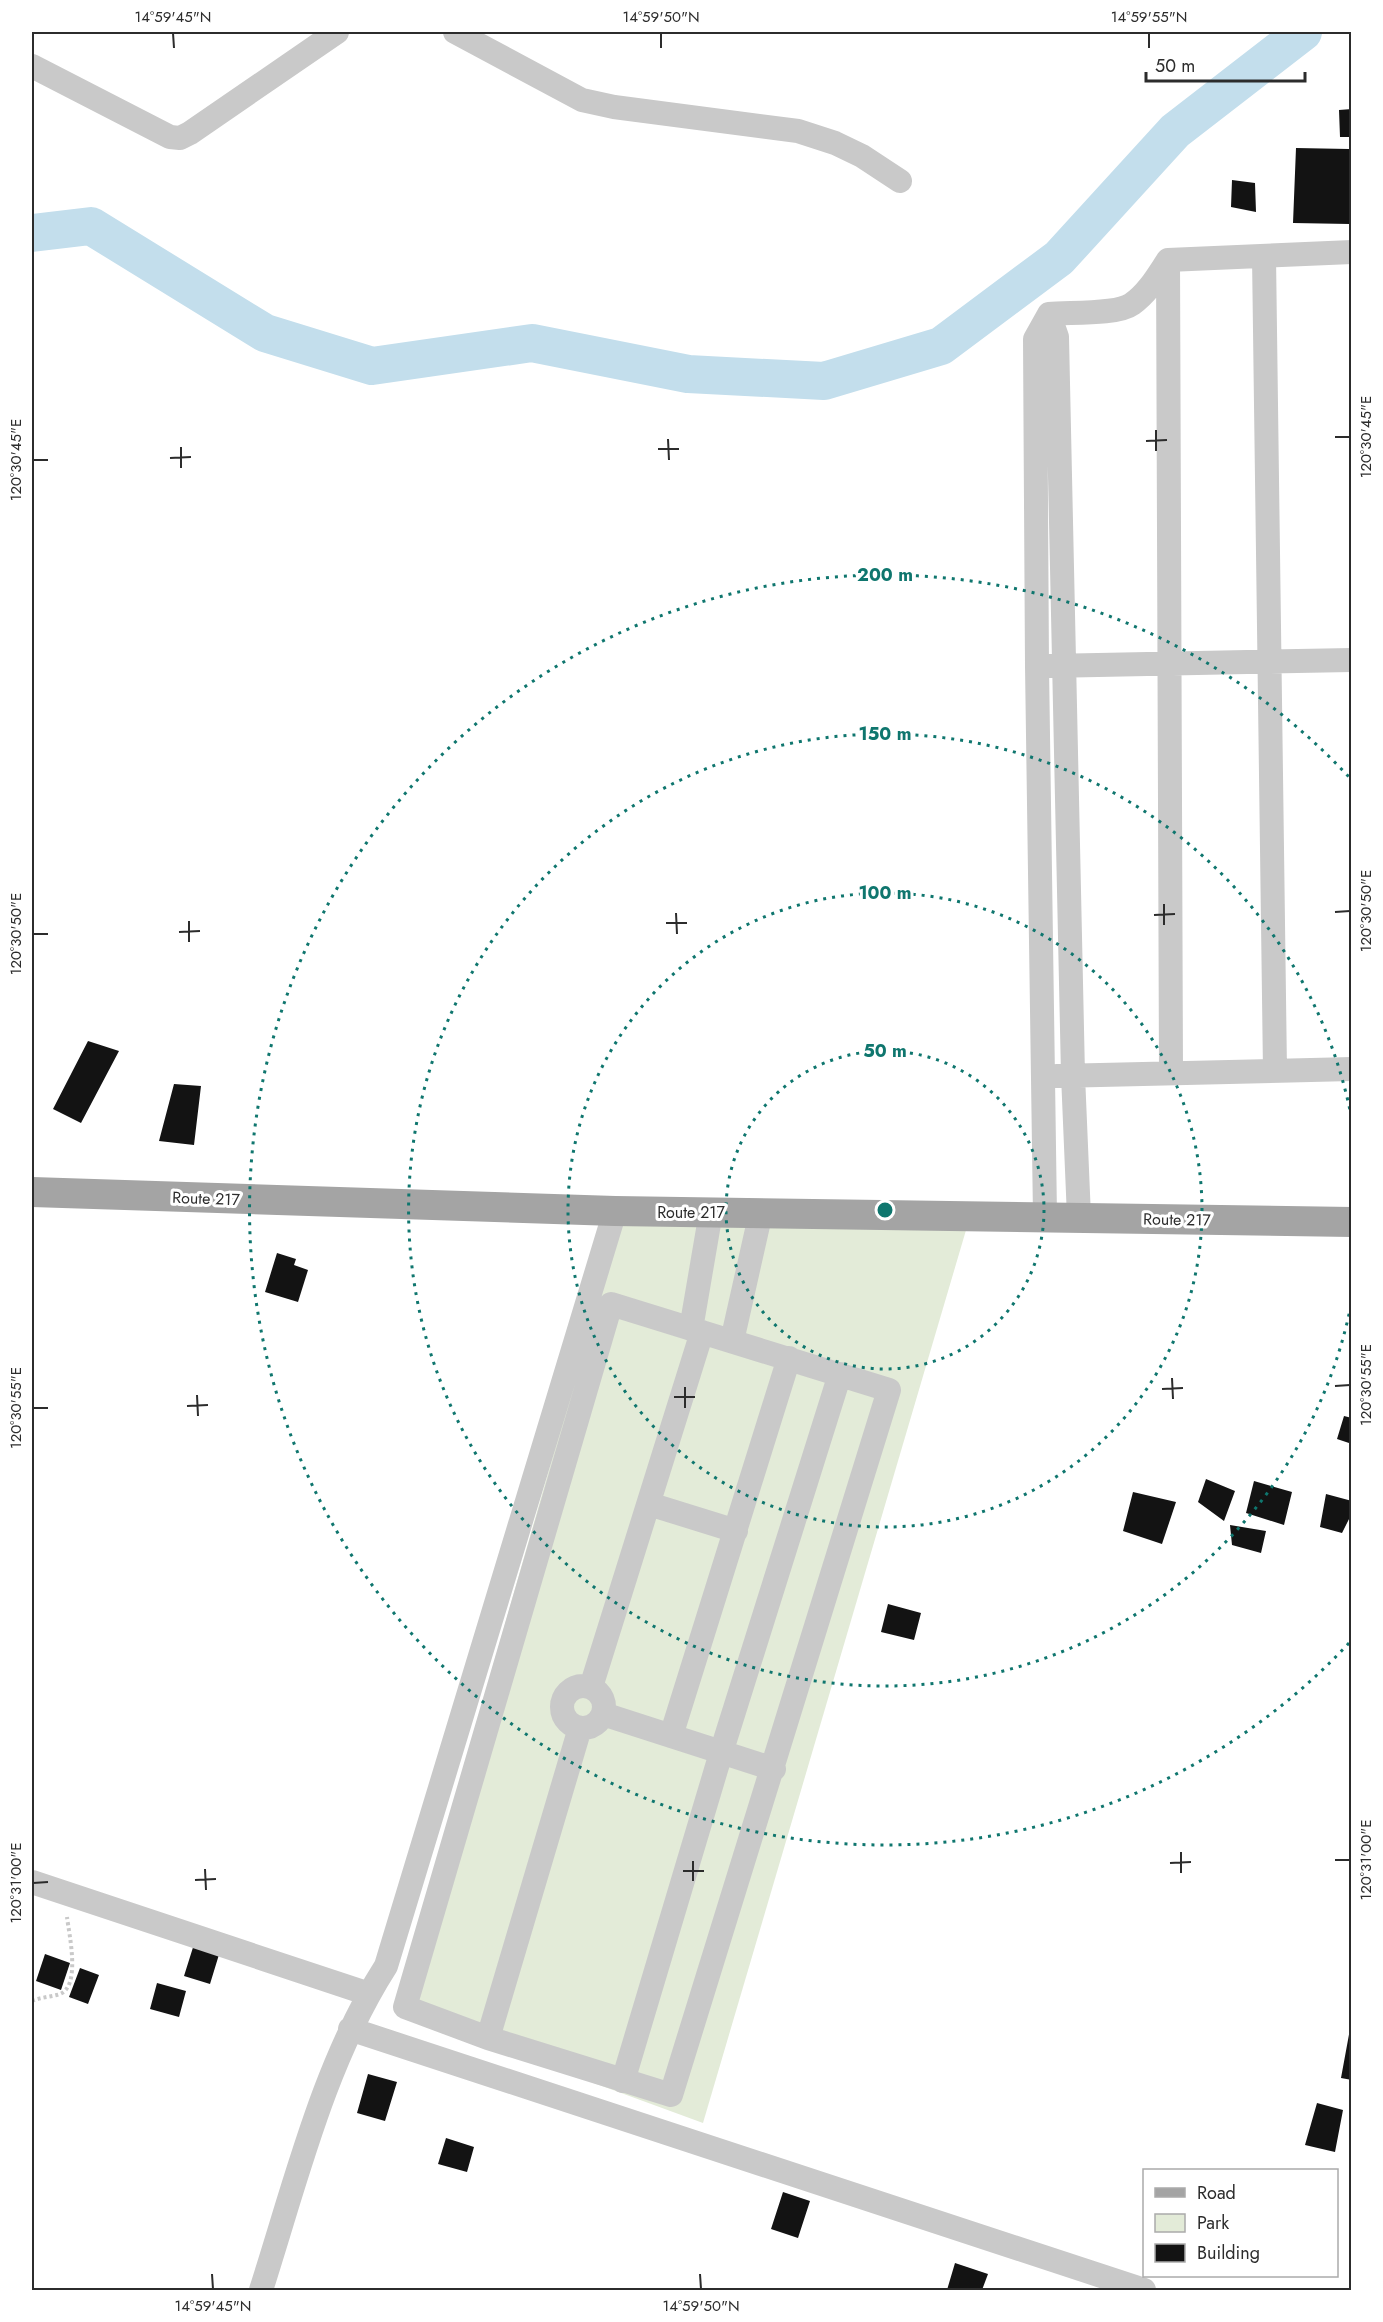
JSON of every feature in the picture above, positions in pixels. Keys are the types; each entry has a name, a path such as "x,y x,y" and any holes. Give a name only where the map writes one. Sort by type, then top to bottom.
{"main road":[{"name":"Route 217","path":"32,1192 615,1211 1352,1222"}],"street":[{"path":"32,66 170,137 180,138 190,134 337,32"},
{"path":"455,32 582,100 614,107 798,131 835,143 862,156 900,182"},
{"path":"1168,260 1352,252"},
{"path":"1264,256 1275,1071"},
{"path":"1049,314 1119,309 1131,304 1149,287 1168,260"},
{"path":"1168,260 1171,1073"},
{"path":"1049,314 1057,337 1073,1075 1079,1217"},
{"path":"1045,1216 1035,339 1049,314"},
{"path":"1037,666 1352,660"},
{"path":"1042,1076 1352,1069"},
{"path":"261,2290 311,2136 350,2029 386,1966 615,1211"},
{"path":"591,1687 649,1504 697,1330 711,1212"},
{"path":"732,1341 761,1212"},
{"path":"611,1304 732,1341 889,1390 774,1769 671,2096 488,2038 405,2007 611,1304"},
{"path":"672,1736 789,1358"},
{"path":"623,2081 721,1753 840,1374"},
{"path":"649,1504 736,1531"},
{"path":"579,1686 591,1687 602,1696 603,1714 597,1723 580,1728 569,1723 562,1711 562,1703 572,1689 579,1686"},
{"path":"603,1714 774,1769"},
{"path":"488,2038 580,1728"},
{"path":"32,1882 369,1994"},
{"path":"350,2029 1144,2290"}],"path":[{"path":"32,2001 60,1994 66,1990 71,1979 73,1967 63,1892"}],"green space":[{"path":"621,1217 969,1220 703,2123 395,2010"}],"building":[{"path":"1352,109 1352,137 1340,137 1339,110"},
{"path":"1296,148 1349,149 1350,224 1293,223"},
{"path":"1232,180 1255,183 1256,212 1231,207"},
{"path":"88,1041 119,1051 81,1123 53,1109"},
{"path":"174,1084 201,1086 194,1145 159,1141"},
{"path":"277,1253 296,1259 294,1265 308,1270 298,1302 265,1292"},
{"path":"1344,1416 1352,1418 1352,1444 1337,1439"},
{"path":"1206,1479 1235,1491 1224,1521 1198,1502"},
{"path":"1254,1481 1292,1492 1284,1525 1246,1513"},
{"path":"1133,1492 1176,1502 1162,1544 1123,1531"},
{"path":"1326,1494 1352,1501 1352,1513 1342,1533 1320,1527"},
{"path":"1230,1525 1266,1531 1261,1553 1232,1545"},
{"path":"888,1604 921,1613 914,1640 881,1632"},
{"path":"195,1941 221,1948 210,1984 184,1976"},
{"path":"45,1954 70,1963 61,1990 36,1981"},
{"path":"80,1968 99,1975 88,2004 69,1997"},
{"path":"157,1983 186,1991 179,2017 150,2009"},
{"path":"1350,2029 1352,2029 1352,2080 1341,2078"},
{"path":"368,2074 397,2082 385,2121 357,2113"},
{"path":"1317,2103 1343,2110 1335,2152 1305,2145"},
{"path":"446,2138 474,2147 467,2172 438,2164"},
{"path":"783,2192 810,2201 798,2238 771,2229"},
{"path":"955,2263 988,2274 982,2290 947,2290"}],"waterway":[{"path":"32,233 91,226 265,333 372,366 532,343 688,374 824,381 941,346 1059,258 1175,131 1303,32"}]}
